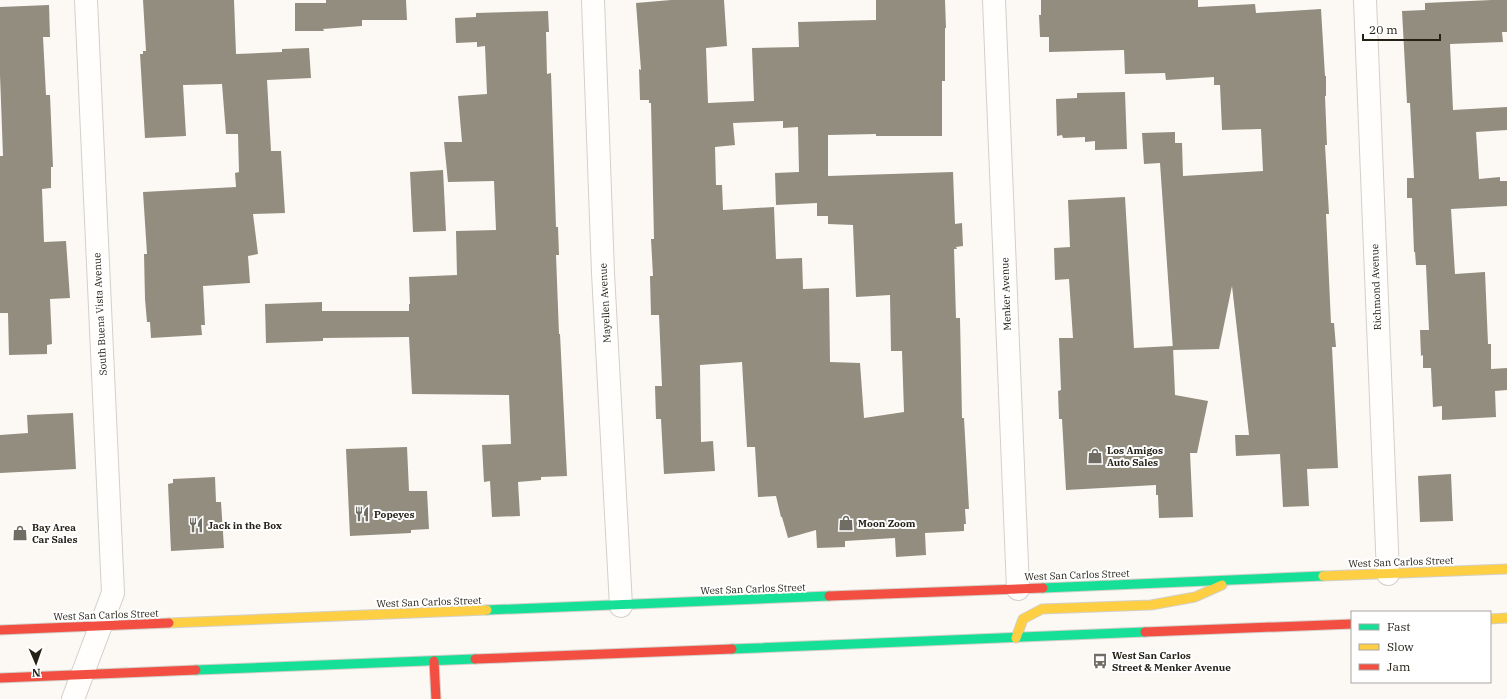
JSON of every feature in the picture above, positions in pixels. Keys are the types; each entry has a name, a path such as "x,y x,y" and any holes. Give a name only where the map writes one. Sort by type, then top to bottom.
{"main road":[{"name":"West San Carlos Street","path":"0,630 1507,569"},
{"path":"1016,638 1023,619 1042,610 1151,605 1195,597 1234,580"},
{"path":"1491,619 1507,618"},
{"path":"0,678 1351,624"},
{"path":"434,661 436,699"}],"street":[{"name":"South Buena Vista Avenue","path":"73,699 113,593 86,0"},
{"name":"Mayellen Avenue","path":"592,0 621,606"},
{"name":"Menker Avenue","path":"994,0 1018,589"},
{"name":"Richmond Avenue","path":"1365,0 1388,574"}],"building":[{"path":"143,0 234,0 236,54 282,52 282,49 309,48 311,78 267,80 271,151 281,151 285,213 253,214 258,254 248,256 250,283 203,286 205,325 201,325 202,335 151,338 150,322 147,322 145,299 144,254 147,254 143,192 236,187 235,173 239,172 238,134 226,134 222,84 183,85 186,136 145,138 140,54 143,54 143,51 146,51"},
{"path":"326,0 406,0 407,20 362,20 362,26 323,29 324,31 295,31 295,3 326,3"},
{"path":"671,0 724,0 727,46 706,48 708,103 754,101 752,48 799,47 798,22 876,20 876,0 945,0 945,81 942,81 942,136 876,136 876,134 828,135 828,176 953,172 955,224 962,223 963,246 956,247 957,249 954,249 956,318 960,318 962,418 964,418 969,509 965,509 966,524 964,524 964,531 925,533 926,555 896,557 895,538 845,541 845,547 817,548 816,530 788,538 776,496 758,497 755,447 747,447 742,362 700,365 701,442 713,441 715,471 664,474 661,419 656,419 655,386 662,386 659,315 651,315 650,276 653,276 651,239 654,239 651,103 649,103 649,100 640,100 639,69 641,70 636,3","holes":["783,121 783,128 798,127 799,172 775,173 776,205 817,203 817,216 828,216 828,224 853,225 856,297 890,295 891,351 902,351 904,412 864,418 860,363 830,362 829,288 803,289 802,258 776,259 774,207 723,210 722,185 716,185 715,147 735,145 733,123"]},
{"path":"1041,0 1198,0 1198,7 1255,4 1256,13 1321,9 1326,76 1325,96 1327,145 1325,145 1329,214 1326,214 1331,323 1334,323 1336,347 1332,347 1338,468 1307,469 1309,506 1283,507 1280,454 1236,456 1235,435 1249,435 1232,286 1219,349 1173,350 1160,163 1144,164 1142,133 1175,132 1175,143 1182,143 1183,176 1263,171 1261,129 1222,130 1220,85 1214,85 1214,77 1166,80 1165,73 1125,74 1124,50 1049,52 1049,37 1040,37 1039,15 1041,15"},
{"path":"1507,0 1507,32 1502,32 1503,42 1450,44 1453,110 1507,107 1507,130 1476,132 1479,179 1500,177 1500,181 1507,181 1507,206 1451,209 1455,274 1485,272 1488,344 1491,344 1491,369 1507,368 1507,390 1495,391 1496,417 1442,420 1442,406 1433,407 1431,368 1423,368 1423,355 1421,356 1420,330 1429,330 1426,265 1416,265 1414,252 1412,198 1407,198 1407,178 1414,178 1410,103 1407,103 1402,11 1425,10 1425,3"},
{"path":"49,5 50,37 43,37 46,95 50,95 53,167 51,167 51,188 42,189 44,242 66,241 70,298 50,299 52,344 47,345 47,354 9,355 8,313 0,313 0,156 3,156 0,75 0,7"},
{"path":"548,11 549,32 546,32 547,74 551,73 556,227 558,227 559,255 556,255 559,334 567,476 541,477 541,480 518,482 520,516 492,517 490,481 484,482 482,445 511,444 509,395 412,394 409,337 323,338 323,341 266,343 265,304 322,302 322,311 409,311 409,277 457,275 456,231 496,230 494,181 448,182 444,142 462,142 458,96 487,94 485,46 477,47 477,42 456,43 455,18 476,17 476,13"},
{"path":"1125,92 1127,149 1095,150 1095,141 1085,142 1085,137 1063,138 1062,135 1057,136 1056,99 1077,98 1077,93"},
{"path":"443,170 446,231 413,232 410,172"},
{"path":"1125,197 1134,348 1173,346 1175,395 1208,401 1197,453 1190,453 1193,517 1159,518 1156,485 1066,490 1062,419 1059,419 1058,391 1061,390 1059,338 1073,338 1069,279 1055,280 1054,248 1070,247 1068,200"},
{"path":"73,413 76,469 0,473 0,435 28,433 27,415"},
{"path":"407,447 409,491 427,491 429,529 411,530 411,533 350,536 346,449"},
{"path":"1451,474 1453,521 1420,522 1418,476"},
{"name":"Jack in the Box","path":"215,477 216,502 221,502 224,548 171,551 168,484 173,483 173,479"}],"traffic: fast":[{"path":"1043,588 1323,576"},
{"path":"487,610 829,596"},
{"path":"732,649 1145,632"},
{"path":"196,670 475,659"}],"traffic: slow":[{"path":"1323,576 1507,569"},
{"path":"1016,638 1023,619 1042,609 1151,605 1195,597 1222,585"},
{"path":"169,623 487,610"},
{"path":"1491,619 1507,618"}],"traffic: jam":[{"path":"829,596 1043,588"},
{"path":"0,630 169,623"},
{"path":"1145,632 1351,624"},
{"path":"475,659 732,649"},
{"path":"434,661 436,699"},
{"path":"0,678 196,670"}],"place":[{"name":"Los Amigos Auto Sales","path":"1095,456"},
{"name":"Popeyes","path":"362,514"},
{"name":"Moon Zoom","path":"846,523"},
{"name":"Jack in the Box","path":"196,525"},
{"name":"Bay Area Car Sales","path":"20,533"},
{"name":"West San Carlos Street & Menker Avenue","path":"1100,661"}]}
